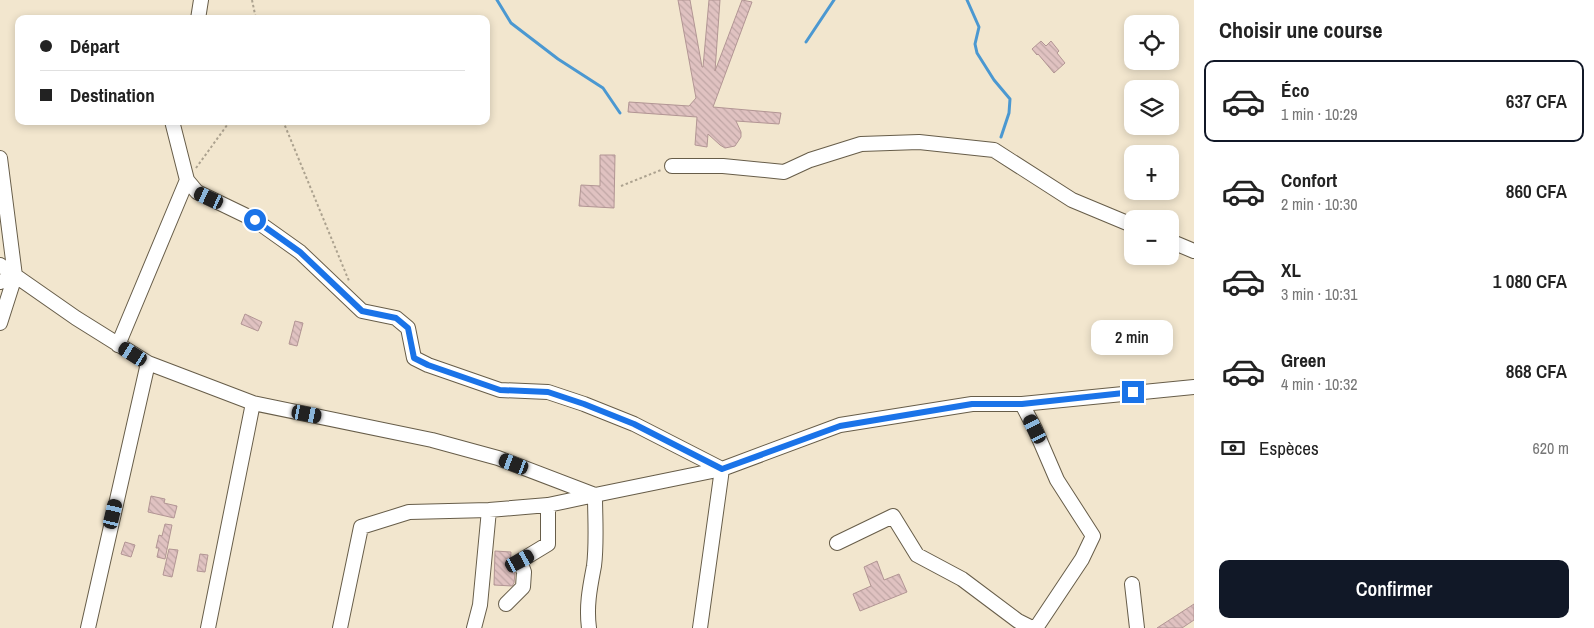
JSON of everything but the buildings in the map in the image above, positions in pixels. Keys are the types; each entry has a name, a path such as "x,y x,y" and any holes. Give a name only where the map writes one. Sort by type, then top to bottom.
{"street":[{"path":"199,15 201,0"},
{"path":"173,125 187,180 197,192 255,220 300,252 362,311 396,318 408,328 414,358 428,365 500,390 548,392 584,404 634,424 722,469"},
{"path":"672,166 723,166 784,172 810,160 861,144 919,142 994,150 1072,200 1124,222"},
{"path":"0,158 15,276 0,324"},
{"path":"118,345 187,180"},
{"path":"1179,245 1194,251"},
{"path":"0,265 76,318 148,363 253,403 432,440 498,458 595,495"},
{"path":"0,282 15,276"},
{"path":"88,628 148,363"},
{"path":"340,628 361,527 409,512 489,510 548,505 722,469 840,426 972,404 1022,404 1194,387"},
{"path":"208,628 253,403"},
{"path":"1022,404 1057,480 1093,536 1082,559 1036,628"},
{"path":"700,628 722,469"},
{"path":"589,628 587,604 594,564 595,495"},
{"path":"506,604 523,588 524,572 520,561 548,544 548,505"},
{"path":"474,628 480,605 489,510"},
{"path":"837,543 893,516 917,556 962,579 1018,621 1032,628"},
{"path":"1132,584 1137,628"}],"path":[{"path":"252,0 255,15"},
{"path":"187,180 227,125"},
{"path":"285,125 350,284"},
{"path":"621,186 672,166"}],"waterway":[{"path":"497,0 511,23 558,59 603,88 620,113"},
{"path":"806,42 834,0"},
{"path":"967,0 979,27 975,44 977,53 994,80 1010,99 1009,113 1001,137"}],"route":[{"path":"255,220 300,252 362,311 396,318 408,328 414,358 428,365 500,390 548,392 584,404 634,424 722,469 840,426 972,404 1022,404 1133,392"}]}
